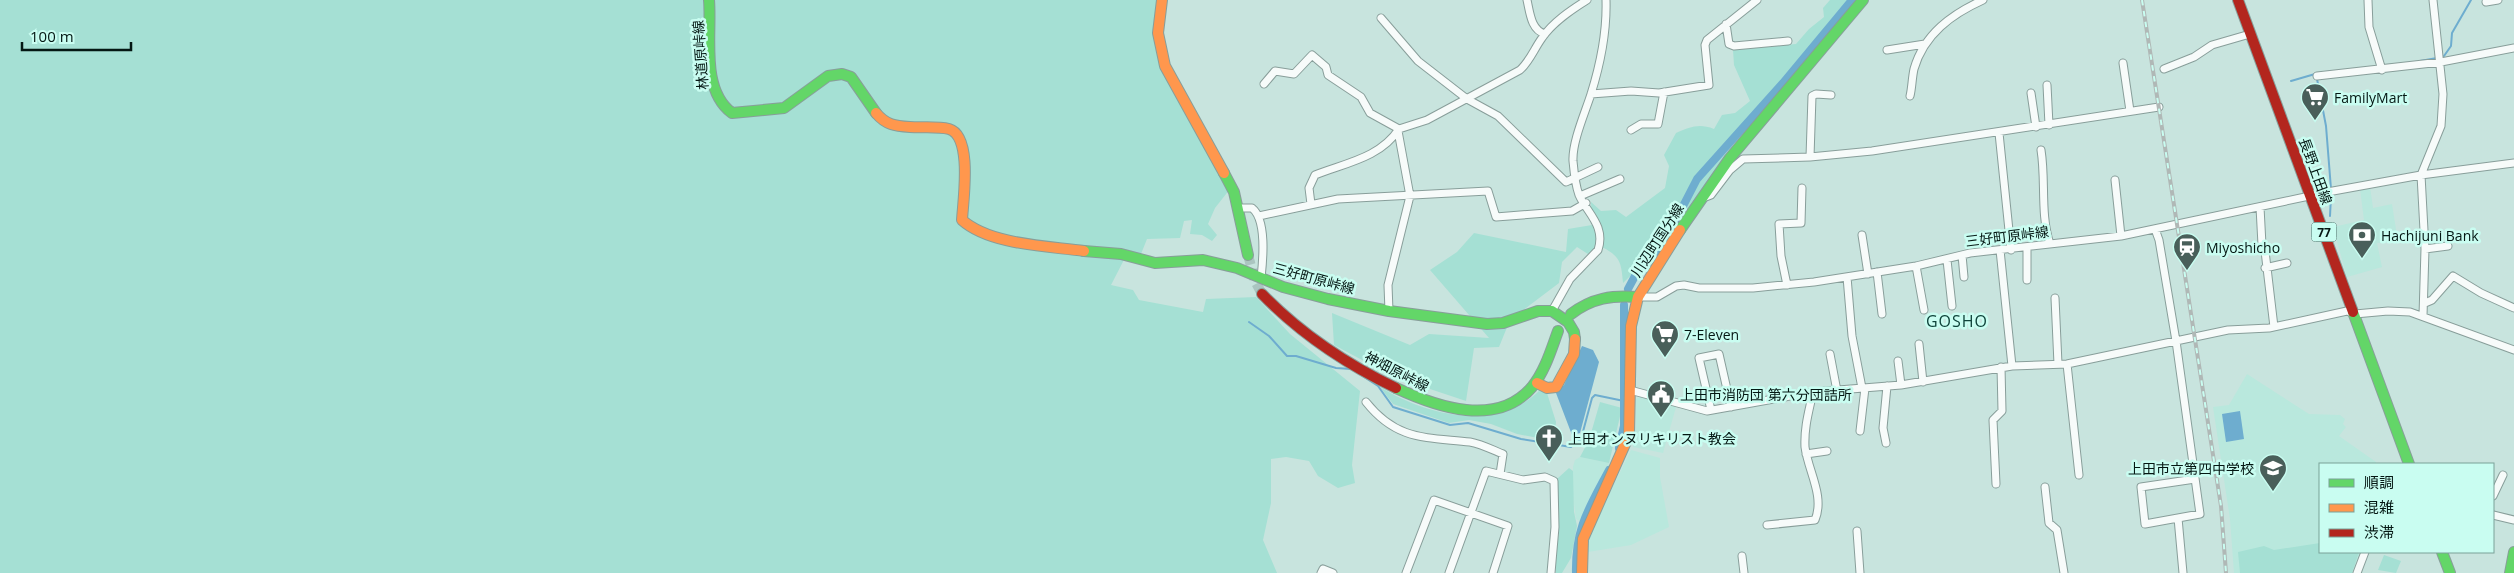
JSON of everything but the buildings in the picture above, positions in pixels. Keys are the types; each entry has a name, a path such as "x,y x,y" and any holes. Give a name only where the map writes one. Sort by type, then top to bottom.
{"street":[{"name":"林道原峠線","path":"709,0 713,75 716,96 724,110 732,113 784,108 828,76 842,74 851,77 878,115 892,126 943,128 957,133 962,144 963,159 962,220"},
{"path":"1162,0 1157,24 1159,46 1165,66 1224,170 1239,208 1248,255"},
{"path":"1527,0 1535,28 1538,32 1545,34"},
{"path":"1311,204 1310,188 1315,175 1359,161 1372,154 1398,130 1427,120 1520,70 1527,64 1545,34 1574,8 1587,0"},
{"path":"1537,383 1547,388 1556,387 1575,348 1571,326 1562,316 1552,311 1567,283 1598,250 1600,244 1594,217 1580,196 1575,180 1573,159 1606,36 1606,0"},
{"path":"1591,94 1631,91 1664,92 1709,86 1705,45 1707,40 1757,0"},
{"name":"川辺町国分線","path":"1582,573 1581,551 1586,530 1627,443 1630,426 1631,326 1638,297 1650,274 1730,158 1862,0"},
{"path":"1910,96 1914,70 1925,44 1947,20 1958,12 1983,0"},
{"name":"長野上田線","path":"2238,0 2409,463"},
{"path":"2368,0 2369,27 2382,70"},
{"path":"2423,316 2425,303 2425,249 2421,175 2441,126 2443,94 2433,0"},
{"path":"2486,2 2498,0"},
{"path":"1381,18 1418,61 1467,99 1498,116 1566,182 1575,180 1598,167"},
{"path":"1726,24 1729,44 1734,46 1788,41"},
{"path":"2164,69 2194,57 2212,46 2250,34"},
{"path":"1887,50 1925,44"},
{"path":"2317,76 2441,62 2514,48"},
{"path":"1264,84 1275,71 1294,74 1312,55 1326,67 1328,75 1361,97 1370,114 1398,130 1410,196 1388,285 1389,311"},
{"path":"2123,62 2130,111"},
{"path":"2047,85 2049,125"},
{"path":"1631,130 1641,124 1658,124 1664,92"},
{"path":"2031,93 2036,127"},
{"path":"1810,157 1812,96 1816,94 1831,95"},
{"path":"1701,199 1711,195 1730,170 1743,159 1810,157 1872,151 2159,107"},
{"path":"1999,133 2011,250"},
{"path":"2041,150 2047,235 2050,244"},
{"name":"三好町原峠線","path":"1638,297 1657,297 1676,286 1753,288 1787,285 1916,266 1962,255 2121,236 2421,175 2514,163"},
{"path":"1580,196 1620,180"},
{"path":"2115,180 2121,236"},
{"path":"1787,285 1781,256 1779,224 1801,223 1802,188"},
{"path":"1259,216 1338,199 1488,191 1496,217 1572,211 1586,203"},
{"path":"2260,207 2265,268 2274,326"},
{"path":"1239,208 1252,208 1259,216 1262,248 1261,278"},
{"name":"三好町原峠線","path":"962,220 971,228 994,237 1095,253 1120,254 1155,263 1204,260 1237,268 1284,287 1328,299 1389,311 1487,324 1503,323 1538,310 1552,311"},
{"path":"2155,229 2176,341 2200,514 2146,524 2141,487 2195,479"},
{"path":"1862,235 1868,274"},
{"path":"2425,249 2448,246"},
{"path":"2027,248 2027,280"},
{"path":"2000,250 2012,366"},
{"path":"1962,255 1964,277"},
{"path":"1947,260 1952,306"},
{"path":"2265,268 2287,263"},
{"path":"1916,266 1924,310"},
{"path":"1877,272 1882,314"},
{"path":"2425,303 2432,300 2453,276 2481,293 2514,308"},
{"path":"1848,277 1852,336 1863,388 1860,432"},
{"name":"神畑原峠線","path":"1262,294 1274,308 1332,351 1395,389 1421,400 1463,411 1491,412 1516,400 1537,383 1558,332"},
{"path":"1571,314 1585,303 1598,298 1638,297"},
{"path":"2055,298 2058,364"},
{"path":"1630,390 1682,406 1711,410 1814,392 1923,382 2001,367 2067,364 2228,330 2274,326 2347,311 2354,314 2388,311 2410,312 2514,350"},
{"path":"1919,344 1923,382"},
{"path":"1711,410 1699,358 1719,354 1731,406"},
{"path":"1830,354 1838,386 1837,391"},
{"path":"1898,361 1901,385"},
{"path":"2067,364 2079,475"},
{"path":"1996,484 1993,420 2002,411 2001,367"},
{"path":"1886,443 1883,428 1887,386"},
{"path":"1767,525 1815,520 1819,511 1817,488 1806,454 1804,428 1814,392"},
{"path":"1366,402 1378,418 1413,436 1437,441 1472,442 1503,454 1500,474"},
{"path":"1806,454 1827,450"},
{"path":"1448,573 1486,471 1523,480 1545,477 1554,481 1555,527 1551,573"},
{"path":"2494,494 2504,475"},
{"path":"2045,486 2049,523 2057,530 2064,573"},
{"path":"1406,573 1434,500 1508,526 1493,573"},
{"path":"2494,515 2514,520"},
{"path":"2178,518 2183,573"},
{"path":"1857,531 1860,573"},
{"path":"2512,570 2514,552"},
{"path":"2357,573 2365,553"},
{"path":"2442,553 2450,573"},
{"path":"1742,556 1744,573"},
{"path":"1321,573 1323,569 1333,573"}],"shaded area":[{"path":"0,0 1159,0 1157,43 1230,189 1215,208 1208,224 1217,235 1212,241 1202,235 1190,234 1192,220 1184,221 1180,238 1147,239 1141,254 1128,252 1111,285 1133,290 1139,300 1203,312 1206,299 1256,297 1290,334 1360,391 1352,465 1355,483 1338,488 1318,476 1309,461 1286,457 1271,459 1271,503 1263,540 1277,573 0,573"},
{"path":"1830,0 1848,0 1803,58 1682,226 1623,283 1620,264 1611,252 1598,245 1588,254 1577,247 1562,262 1559,283 1510,320 1499,347 1474,348 1466,401 1394,377 1334,345 1332,313 1410,345 1429,334 1489,338 1430,270 1457,252 1474,233 1566,252 1568,229 1592,225 1591,202 1601,211 1616,210 1626,217 1665,188 1669,166 1664,155 1676,133 1695,126 1714,129 1722,115 1735,113 1750,101 1734,65 1733,50 1796,44 1809,29 1824,17 1823,8"},
{"path":"2370,187 2373,208 2392,204 2398,242 2377,243 2382,267 2347,277 2333,227 2364,220 2360,189"},
{"name":"上田市立第四中学校","path":"2247,374 2309,414 2340,415 2345,419 2343,424 2346,427 2339,436 2376,463 2319,463 2319,553 2362,553 2354,573 2234,573 2230,519 2213,407 2229,405"},
{"path":"1380,387 1398,397 1439,412 1481,416 1502,412 1521,404 1539,391 1547,393 1556,422 1554,441 1517,434 1491,424 1469,420 1449,423 1393,404"},
{"path":"1641,396 1676,407 1663,453 1633,447 1636,426 1636,399"},
{"path":"1600,402 1622,408 1609,463 1580,457 1589,440"},
{"path":"1631,450 1660,458 1660,477 1669,527 1631,545 1588,552 1590,534"},
{"path":"1580,457 1609,463 1580,521 1576,519 1573,496 1573,467 1575,460"},
{"path":"1569,468 1573,471 1574,512 1577,526 1571,558 1562,573 1556,573 1555,558 1559,534 1557,479"},
{"path":"2319,543 2319,553 2359,553 2352,573 2240,573 2238,552 2264,546 2274,550"},
{"path":"2384,555 2401,561 2396,573 2378,570"}],"water":[{"path":"1582,346 1593,350 1599,362 1580,433 1572,435 1556,393 1564,385"},
{"path":"2240,411 2244,439 2226,442 2222,414"}],"waterway":[{"path":"1628,289 1635,276 1665,241 1697,179 1783,83 1852,0"},
{"path":"2444,56 2451,46 2452,33 2471,0"},
{"path":"2420,61 2437,58"},
{"path":"2291,81 2315,74"},
{"path":"2317,79 2326,126 2331,189"},
{"path":"2330,216 2331,196"},
{"path":"1619,448 1624,426 1624,305"},
{"path":"1249,322 1269,336 1287,356 1296,356 1336,368 1351,369"},
{"path":"1361,375 1378,386 1393,407 1450,425 1468,423 1521,439 1571,447 1581,439 1592,398 1595,395 1624,401"},
{"path":"1576,573 1576,557 1581,531 1590,507 1609,470"}],"tunnel":[{"path":"1248,255 1255,281 1262,294"}],"railway":[{"path":"2142,0 2221,506 2226,573"}],"traffic: fast":[{"path":"709,0 711,76 715,90 722,103 732,113 784,108 828,76 842,74 851,77 876,113"},
{"path":"1680,230 1730,158 1863,0"},
{"path":"1224,173 1234,192 1248,255"},
{"path":"1084,251 1121,254 1155,263 1203,260 1237,268 1283,287 1328,299 1389,311 1487,324 1503,323 1538,311 1552,311 1568,322 1574,332 1575,339"},
{"path":"1571,314 1595,301 1611,297 1638,297"},
{"path":"2353,312 2409,463"},
{"path":"1396,388 1448,407 1466,410 1502,407 1518,400 1537,381 1558,331"},
{"path":"2510,573 2514,552"},
{"path":"2442,553 2450,573"}],"traffic: slow":[{"path":"1162,0 1158,33 1165,66 1224,173"},
{"path":"876,113 883,120 895,125 944,128 956,134 961,144 965,170 962,220 974,228 988,235 1020,243 1084,251"},
{"path":"1582,573 1583,539 1629,435 1631,326 1638,297 1680,230"},
{"path":"1537,383 1547,388 1556,387 1574,354 1575,339"}],"traffic: jam":[{"path":"2238,0 2353,312"},
{"path":"1262,294 1292,322 1325,347 1359,369 1396,388"}],"place":[{"name":"FamilyMart","path":"2315,121"},
{"name":"Hachijuni Bank","path":"2362,259"},
{"name":"Miyoshicho","path":"2187,271"},
{"name":"7-Eleven","path":"1665,358"},
{"name":"上田市消防団 第六分団詰所","path":"1661,418"},
{"name":"上田オンヌリキリスト教会","path":"1549,462"},
{"name":"上田市立第四中学校","path":"2273,492"}],"district":[{"name":"GOSHO","path":"1957,321"}]}
